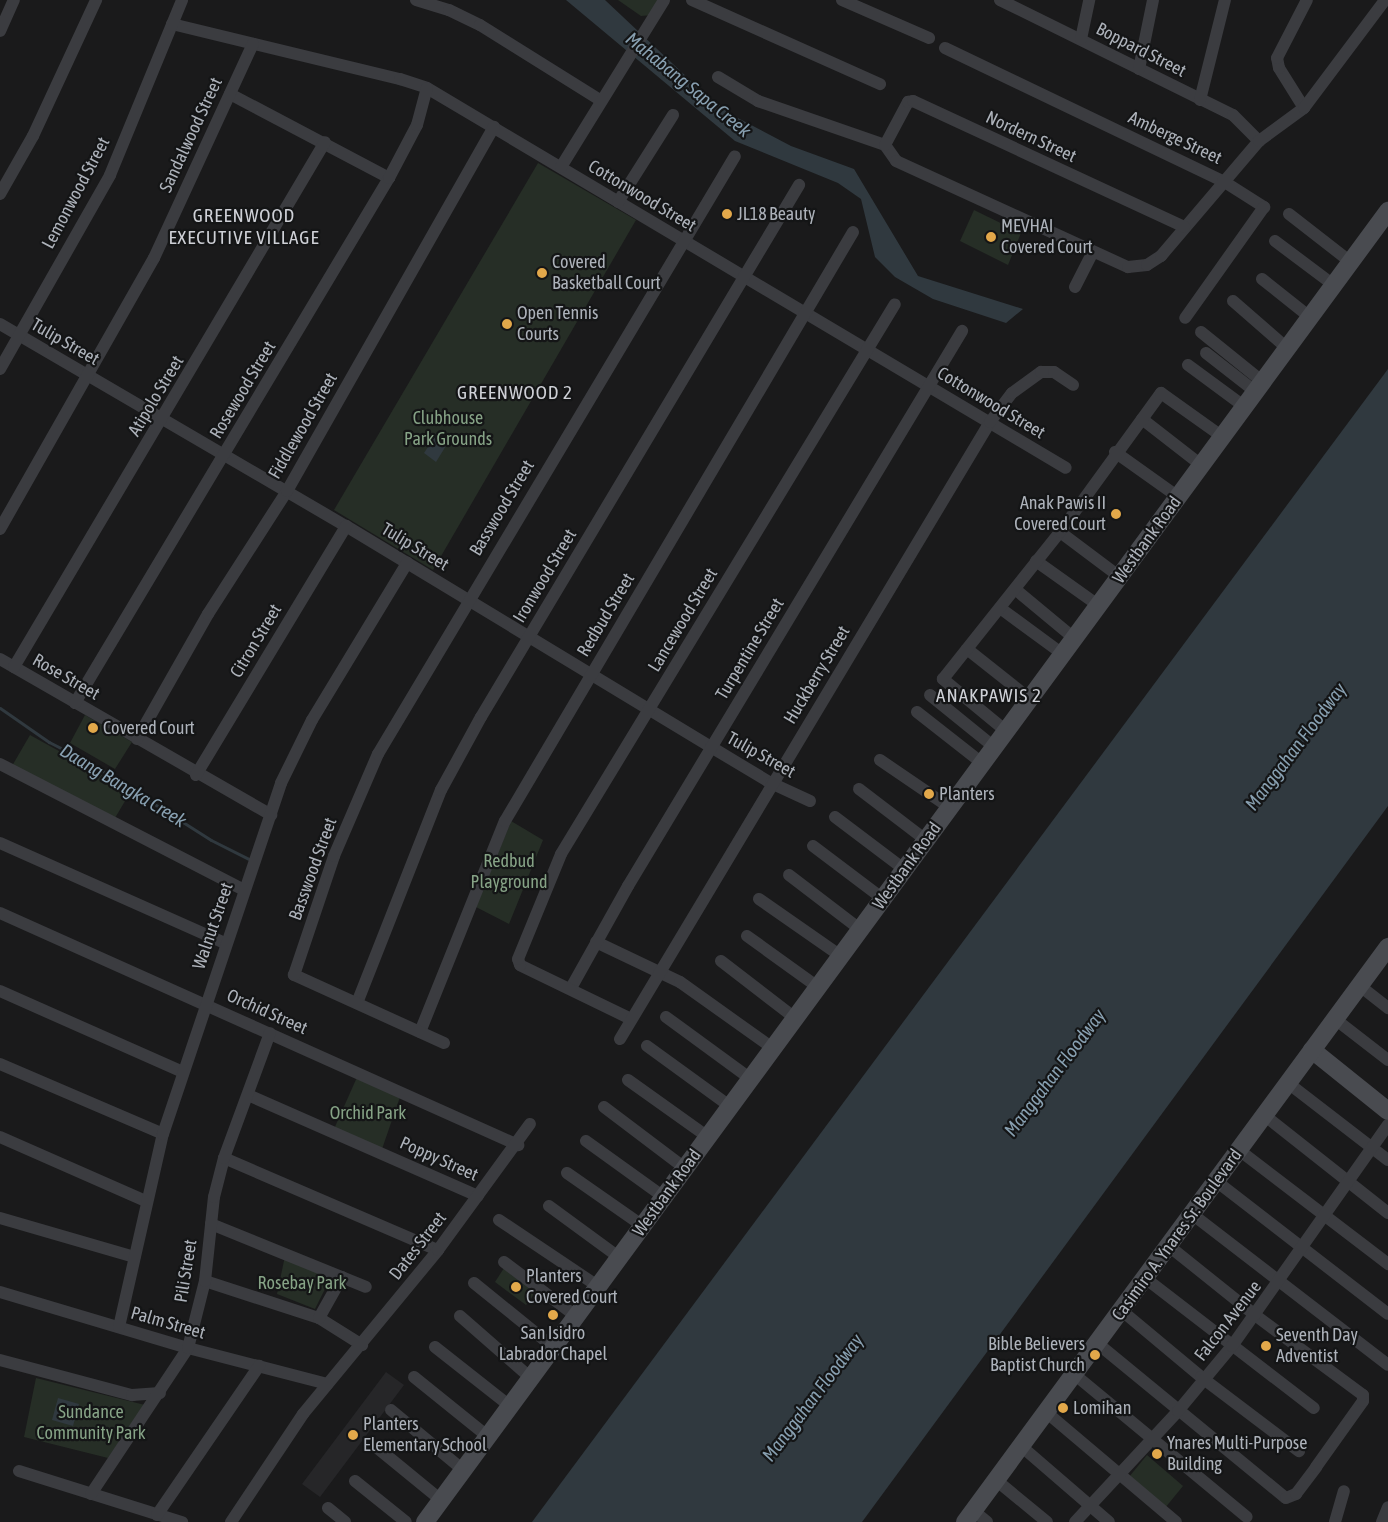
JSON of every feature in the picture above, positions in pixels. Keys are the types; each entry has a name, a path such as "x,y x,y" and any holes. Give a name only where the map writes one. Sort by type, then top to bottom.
{"street":[{"path":"0,31 14,0"},
{"path":"0,194 33,136 96,0"},
{"name":"Lemonwood Street","path":"0,369 110,175 182,0"},
{"path":"416,0 449,10 480,25 600,100"},
{"path":"560,167 626,59 648,29 664,0"},
{"path":"692,0 880,84"},
{"path":"842,0 929,38"},
{"name":"Boppard Street","path":"1000,0 1237,117 1259,141"},
{"path":"1081,39 1088,0"},
{"path":"1140,69 1153,0"},
{"path":"1200,100 1225,0"},
{"path":"1304,108 1279,68 1277,58 1307,0"},
{"path":"718,77 758,101 884,145 896,161 1128,267 1147,265 1160,256 1259,141 1304,108 1385,0"},
{"name":"Cottonwood Street","path":"172,24 400,79 427,88 1066,468"},
{"name":"Sandalwood Street","path":"0,529 154,258 253,44"},
{"name":"Amberge Street","path":"945,48 1223,181 1264,208 1185,318"},
{"name":"Rosewood Street","path":"75,702 389,178 417,125 427,88"},
{"path":"230,94 325,142 389,178"},
{"name":"Nordern Street","path":"884,145 908,102 913,101 1184,227"},
{"path":"618,202 673,116"},
{"name":"Fiddlewood Street","path":"137,739 208,614 287,491 494,127"},
{"name":"Atipolo Street","path":"14,667 163,419 325,142"},
{"name":"Basswood Street","path":"357,1003 294,975 334,856 378,754 468,599 682,241 735,156"},
{"name":"Ironwood Street","path":"357,1003 441,790 529,636 799,185"},
{"name":"Westbank Road","path":"425,1522 487,1436 506,1403 532,1379 553,1347 752,1080 768,1046 795,1018 842,957 949,807 1064,655 1201,465 1352,263 1388,210"},
{"path":"1289,214 1352,263"},
{"name":"Redbud Street","path":"420,1032 505,820 853,232"},
{"path":"1275,241 1335,286"},
{"path":"1075,288 1094,252"},
{"path":"1262,279 1311,318"},
{"path":"1233,301 1288,349"},
{"name":"Lancewood Street","path":"571,988 518,962 561,854 894,304"},
{"name":"Tulip Street","path":"0,324 346,526 772,783 810,801"},
{"name":"Turpentine Street","path":"571,988 711,747 962,331"},
{"path":"1201,332 1259,387"},
{"path":"1206,354 1259,387"},
{"path":"1188,365 1245,407"},
{"name":"Huckberry Street","path":"620,1039 658,972 990,422 1012,394 1041,372 1054,372 1073,385"},
{"path":"1006,731 944,682 967,649 1060,532 1115,452 1161,393 1222,437"},
{"path":"1142,419 1201,465"},
{"path":"1115,452 1178,497"},
{"name":"Citron Street","path":"196,775 346,526"},
{"path":"1060,532 1120,577"},
{"path":"1036,561 1099,606"},
{"name":"Walnut Street","path":"119,1327 146,1201 163,1134 225,943 292,757 312,720 407,563"},
{"path":"1015,589 1075,639"},
{"path":"1000,608 1064,655"},
{"path":"967,649 1030,700"},
{"name":"Rose Street","path":"0,659 196,775 271,815"},
{"path":"930,695 994,747"},
{"path":"918,712 982,763"},
{"path":"880,760 949,807"},
{"path":"0,764 244,890"},
{"path":"859,789 926,840"},
{"path":"835,818 905,870"},
{"path":"0,843 225,943"},
{"path":"813,846 883,899"},
{"path":"789,875 861,930"},
{"path":"760,899 842,957"},
{"name":"Orchid Street","path":"0,913 518,1145"},
{"path":"747,936 818,987"},
{"path":"596,942 680,982 768,1046"},
{"name":"Casimiro A. Ynares Sr. Boulevard","path":"970,1516 1312,1050 1386,953"},
{"path":"721,962 795,1018"},
{"path":"1360,986 1388,1008"},
{"path":"571,988 632,1019"},
{"path":"0,991 183,1072"},
{"path":"357,1003 444,1043"},
{"path":"666,1017 752,1080"},
{"path":"1336,1019 1388,1060"},
{"name":"Pili Street","path":"91,1494 149,1410 188,1348 205,1281 211,1224 224,1158 270,1033"},
{"path":"647,1046 731,1107"},
{"path":"1312,1050 1388,1111"},
{"path":"0,1064 163,1134"},
{"path":"628,1080 708,1137"},
{"path":"1288,1083 1388,1160"},
{"name":"Poppy Street","path":"248,1095 478,1196"},
{"path":"604,1107 686,1169"},
{"path":"1264,1115 1388,1213"},
{"name":"Dates Street","path":"231,1522 303,1414 362,1345 438,1250 518,1145 530,1124"},
{"name":"Falcon Avenue","path":"1075,1522 1178,1411 1232,1346 1279,1283 1388,1124"},
{"path":"0,1136 146,1201"},
{"path":"586,1141 665,1198"},
{"path":"1239,1150 1388,1264"},
{"path":"224,1158 438,1250"},
{"path":"567,1173 643,1226"},
{"path":"1216,1181 1388,1314"},
{"path":"549,1206 620,1258"},
{"path":"1192,1214 1279,1283 1388,1365"},
{"path":"0,1218 134,1256"},
{"path":"499,1220 599,1286"},
{"path":"211,1224 366,1287"},
{"path":"1097,1343 1286,1498 1296,1494 1363,1401 1361,1392 1255,1316 1169,1246"},
{"path":"504,1262 577,1316"},
{"path":"319,1318 342,1277"},
{"path":"1145,1278 1314,1408"},
{"path":"205,1281 319,1318 362,1345"},
{"path":"474,1283 553,1347"},
{"name":"Palm Street","path":"0,1292 188,1348 327,1384"},
{"path":"1122,1310 1205,1379 1299,1451"},
{"path":"460,1316 532,1379"},
{"path":"435,1347 506,1403"},
{"path":"0,1360 132,1395 160,1393"},
{"path":"157,1514 259,1366"},
{"path":"1074,1374 1151,1440 1247,1517"},
{"path":"414,1377 487,1436"},
{"path":"132,1395 149,1410"},
{"path":"391,1410 462,1470"},
{"path":"1046,1412 1176,1522"},
{"path":"375,1446 441,1500"},
{"path":"1021,1446 1109,1522"},
{"path":"19,1471 182,1522"},
{"path":"996,1480 1047,1522"},
{"path":"355,1482 406,1522"},
{"path":"1334,1522 1344,1491"},
{"path":"1382,1522 1388,1507"},
{"path":"328,1508 345,1522"},
{"path":"970,1516 987,1522"}],"shaded area":[{"name":"Planters Elementary School","path":"386,1372 404,1385 320,1497 302,1484"}],"green space":[{"path":"618,0 659,0 652,15 641,16"},
{"name":"Clubhouse Park Grounds","path":"538,163 636,220 433,570 334,510"},
{"name":"MEVHAI Covered Court","path":"974,210 1021,233 1008,265 960,241"},
{"name":"Covered Court","path":"85,715 132,742 115,769 70,743"},
{"path":"30,735 131,791 115,818 12,766"},
{"name":"Redbud Playground","path":"511,821 543,840 509,924 476,907"},
{"name":"Orchid Park","path":"358,1075 400,1097 382,1149 334,1129"},
{"name":"Rosebay Park","path":"285,1256 332,1275 315,1309 277,1294"},
{"name":"Planters Covered Court","path":"504,1268 536,1292 526,1305 495,1282"},
{"name":"Sundance Community Park","path":"36,1378 145,1405 108,1458 24,1437"},
{"path":"1147,1455 1183,1486 1165,1508 1129,1477"}],"water":[{"name":"Mahabang Sapa Creek","path":"566,0 605,0 707,96 734,116 791,146 854,169 918,276 1023,309 1006,323 933,299 895,277 875,257 861,199 838,183 735,141"},
{"name":"Manggahan Floodway","path":"1388,369 1388,806 862,1522 532,1522"},
{"path":"437,433 449,441 436,462 424,453"},
{"path":"58,1398 79,1404 73,1426 52,1420"}],"waterway":[{"name":"Daang Bangka Creek","path":"0,708 49,742 90,763 211,840 249,859"}],"place":[{"name":"JL18 Beauty","path":"727,214"},
{"name":"MEVHAI Covered Court","path":"991,237"},
{"name":"Covered Basketball Court","path":"542,273"},
{"name":"Open Tennis Courts","path":"507,324"},
{"name":"Anak Pawis II Covered Court","path":"1116,514"},
{"name":"Covered Court","path":"93,728"},
{"name":"Planters","path":"929,794"},
{"name":"Planters Covered Court","path":"516,1287"},
{"name":"San Isidro Labrador Chapel","path":"553,1315"},
{"name":"Seventh Day Adventist","path":"1266,1346"},
{"name":"Bible Believers Baptist Church","path":"1095,1355"},
{"name":"Lomihan","path":"1063,1408"},
{"name":"Planters Elementary School","path":"353,1435"},
{"name":"Ynares Multi-Purpose Building","path":"1157,1454"}],"district":[{"name":"GREENWOOD EXECUTIVE VILLAGE","path":"244,227"},
{"name":"GREENWOOD 2","path":"515,393"},
{"name":"ANAKPAWIS 2","path":"989,696"}]}
